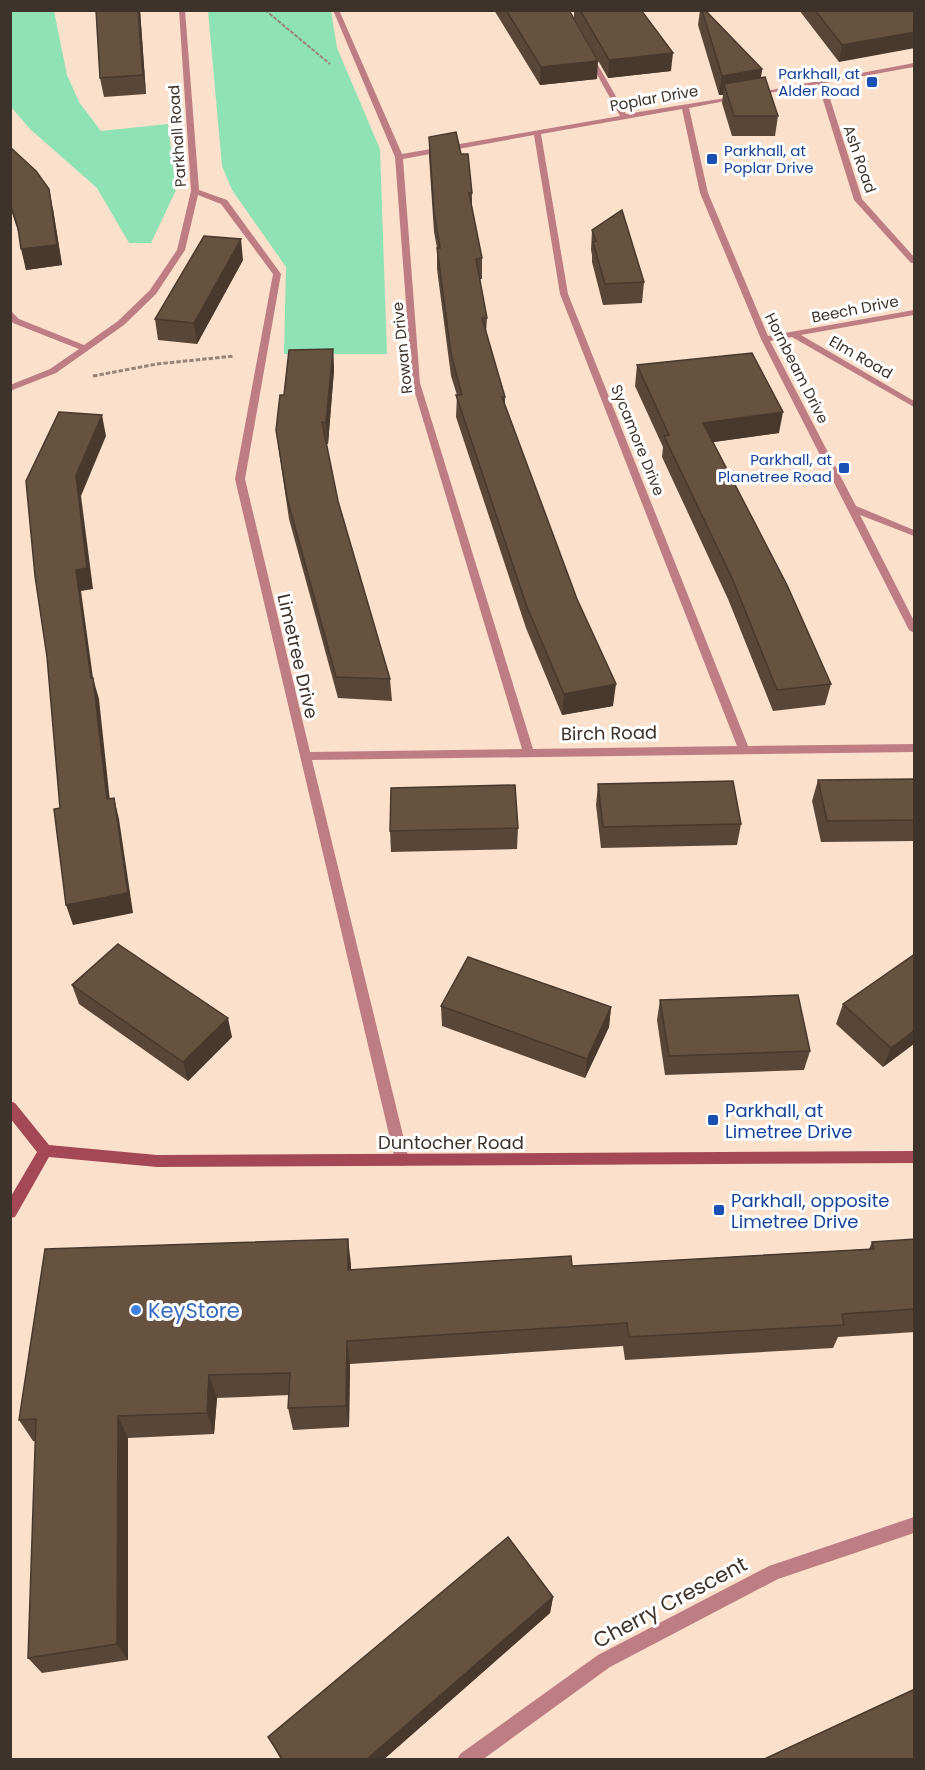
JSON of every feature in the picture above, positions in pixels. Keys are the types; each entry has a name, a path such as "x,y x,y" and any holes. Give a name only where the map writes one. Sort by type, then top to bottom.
{"main road":[{"path":"10,1107 45,1151 10,1212"},
{"name":"Duntocher Road","path":"45,1151 157,1161 915,1157"}],"street":[{"name":"Parkhall Road","path":"10,388 53,371 121,323 153,292 181,250 195,191 182,10"},
{"name":"Rowan Drive","path":"336,10 399,157 416,383 528,752"},
{"path":"585,47 624,117"},
{"name":"Poplar Drive","path":"399,157 915,65"},
{"name":"Ash Road","path":"820,82 858,200 915,261"},
{"name":"Hornbeam Drive","path":"685,106 704,193 765,339 915,630"},
{"name":"Sycamore Drive","path":"537,133 564,294 744,749"},
{"name":"Limetree Drive","path":"195,191 224,202 277,274 240,479 402,1160"},
{"path":"10,312 16,321 86,349"},
{"name":"Beech Drive","path":"765,339 915,312"},
{"name":"Elm Road","path":"795,334 915,404"},
{"path":"854,509 915,533"},
{"name":"Birch Road","path":"305,756 915,748"},
{"name":"Cherry Crescent","path":"466,1760 604,1661 776,1572 915,1525"}],"path":[{"path":"266,10 335,68 362,74"},
{"path":"53,371 72,381 188,360 262,355"}],"green space":[{"path":"10,11 54,11 67,75 79,102 101,131 168,124 176,190 151,243 129,243 97,188 30,129 11,107"},
{"path":"208,11 331,11 337,48 380,149 387,354 284,354 286,267 232,190 222,166"}],"building":[{"path":"96,10 138,10 143,75 100,78"},
{"path":"506,10 569,10 598,61 541,67"},
{"path":"580,10 641,10 673,53 609,60"},
{"path":"702,10 705,10 762,69 722,76"},
{"path":"815,10 915,10 915,32 842,45"},
{"path":"765,77 778,116 734,116 724,84"},
{"path":"456,132 461,154 468,154 472,193 469,193 482,258 476,259 487,318 482,318 505,397 502,397 577,599 616,684 564,694 527,607 456,395 462,395 451,354 437,248 440,248 434,212 429,137"},
{"path":"10,147 36,171 49,189 57,245 21,249 18,228 10,203"},
{"path":"622,210 644,282 605,284 593,242 596,241 592,230"},
{"path":"204,236 241,239 194,323 155,319"},
{"path":"333,349 326,423 322,422 338,501 390,679 336,677 287,498 276,430 280,395 284,395 289,350"},
{"path":"752,353 783,412 703,423 787,585 831,684 777,690 732,578 664,436 669,435 637,365"},
{"path":"59,412 102,415 76,475 87,568 76,570 91,678 93,678 107,799 114,798 128,893 66,905 54,809 60,808 47,657 35,576 26,481"},
{"path":"915,779 915,820 827,821 818,780"},
{"path":"733,781 741,824 603,827 598,784"},
{"path":"515,785 518,828 390,831 391,788"},
{"path":"118,944 228,1018 183,1062 72,985"},
{"path":"915,954 915,1030 891,1048 843,1004"},
{"path":"468,957 611,1007 587,1059 441,1006"},
{"path":"798,995 810,1051 669,1056 660,1000"},
{"path":"348,1239 348,1270 571,1256 572,1266 874,1249 872,1242 915,1239 915,1309 842,1314 844,1325 629,1337 627,1323 347,1341 346,1406 288,1408 290,1373 209,1375 207,1413 118,1416 117,1644 28,1658 36,1419 19,1420 45,1249"},
{"path":"508,1537 553,1597 366,1760 283,1760 268,1737"},
{"path":"913,1690 915,1692 915,1760 762,1760"}],"place":[{"name":"Parkhall, at Alder Road","path":"872,82"},
{"name":"Parkhall, at Poplar Drive","path":"712,159"},
{"name":"Parkhall, at Planetree Road","path":"844,468"},
{"name":"Parkhall, at Limetree Drive","path":"713,1120"},
{"name":"Parkhall, opposite Limetree Drive","path":"719,1210"},
{"name":"KeyStore","path":"136,1310"}]}
